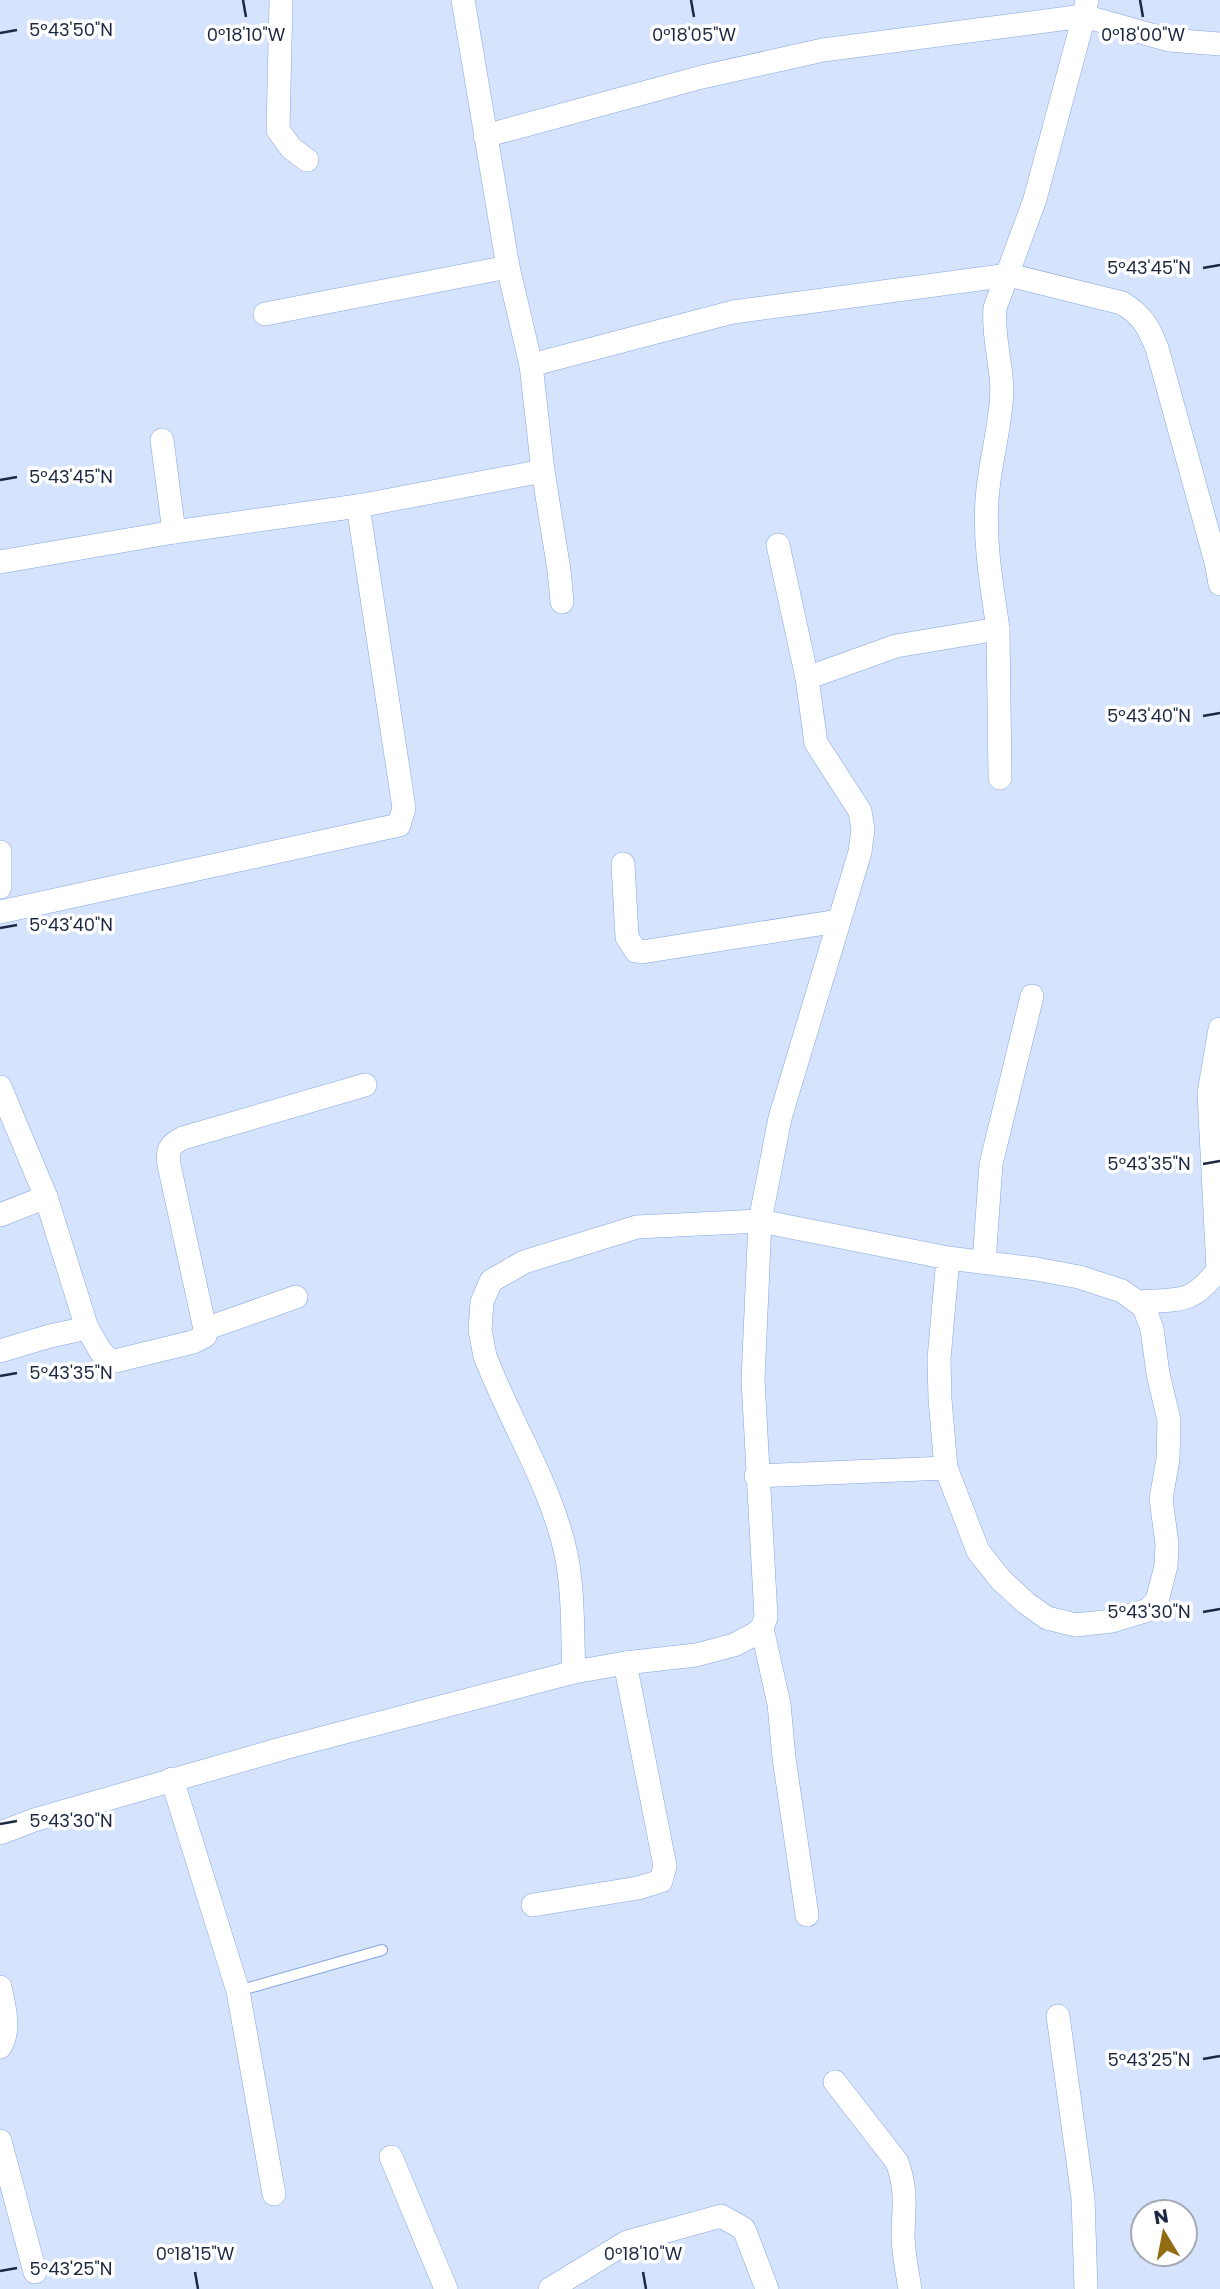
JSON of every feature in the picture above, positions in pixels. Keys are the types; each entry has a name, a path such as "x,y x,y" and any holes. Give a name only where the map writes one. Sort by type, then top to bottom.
{"street":[{"path":"281,0 278,130 291,148 307,160"},
{"path":"463,0 508,267 531,365 562,602"},
{"path":"485,136 702,77 823,50 1086,8 1169,40 1220,44"},
{"path":"1000,778 998,629 989,578 987,501 993,447 1002,404 993,324 995,308 1035,199 1086,8"},
{"path":"265,314 508,267"},
{"path":"531,365 733,312 1009,275 1122,303 1137,312 1149,328 1157,348 1219,569"},
{"path":"162,440 174,532"},
{"path":"0,562 174,532 358,506 543,471"},
{"path":"0,912 399,825 404,808 358,506"},
{"path":"778,545 807,678 816,743 860,811 863,829 860,852 780,1118 760,1221 753,1380 756,1476 766,1617 762,1628 779,1704 784,1758 807,1915"},
{"path":"807,678 896,646 998,629"},
{"path":"0,852 0,887"},
{"path":"623,864 627,937 636,951 838,921"},
{"path":"984,1262 991,1164 1032,996"},
{"path":"1139,1302 1185,1298 1203,1289 1218,1270 1209,1093 1220,1029"},
{"path":"0,1087 46,1197 87,1328 101,1352 108,1360 115,1361 199,1340 205,1336 169,1165 167,1152 172,1143 191,1135 365,1085"},
{"path":"0,1215 46,1197"},
{"path":"574,1672 572,1602 566,1555 556,1519 485,1356 480,1329 482,1302 491,1281 524,1262 637,1227 760,1221 948,1258 1079,1277 1122,1292 1139,1302 1144,1307 1152,1329 1158,1374 1169,1420 1168,1459 1161,1499 1167,1544 1166,1566 1157,1601 1148,1610 1112,1620 1076,1625 1047,1618 1001,1580 978,1550 946,1468 939,1359 948,1258"},
{"path":"205,1329 296,1297"},
{"path":"0,1351 87,1328"},
{"path":"756,1476 946,1468"},
{"path":"0,1833 34,1820 288,1746 574,1672 625,1663 696,1656 734,1645 762,1628"},
{"path":"533,1905 638,1888 662,1881 665,1866 625,1663"},
{"path":"172,1780 238,1991 274,2194"},
{"path":"0,1987 5,2010 6,2036 0,2047"},
{"path":"1058,2016 1083,2198 1086,2289"},
{"path":"835,2082 897,2162 905,2200 903,2234 910,2289"},
{"path":"0,2141 35,2272"},
{"path":"391,2157 446,2289"},
{"path":"550,2289 627,2242 721,2216 744,2229 767,2289"}],"lane":[{"path":"238,1991 382,1950"}]}
